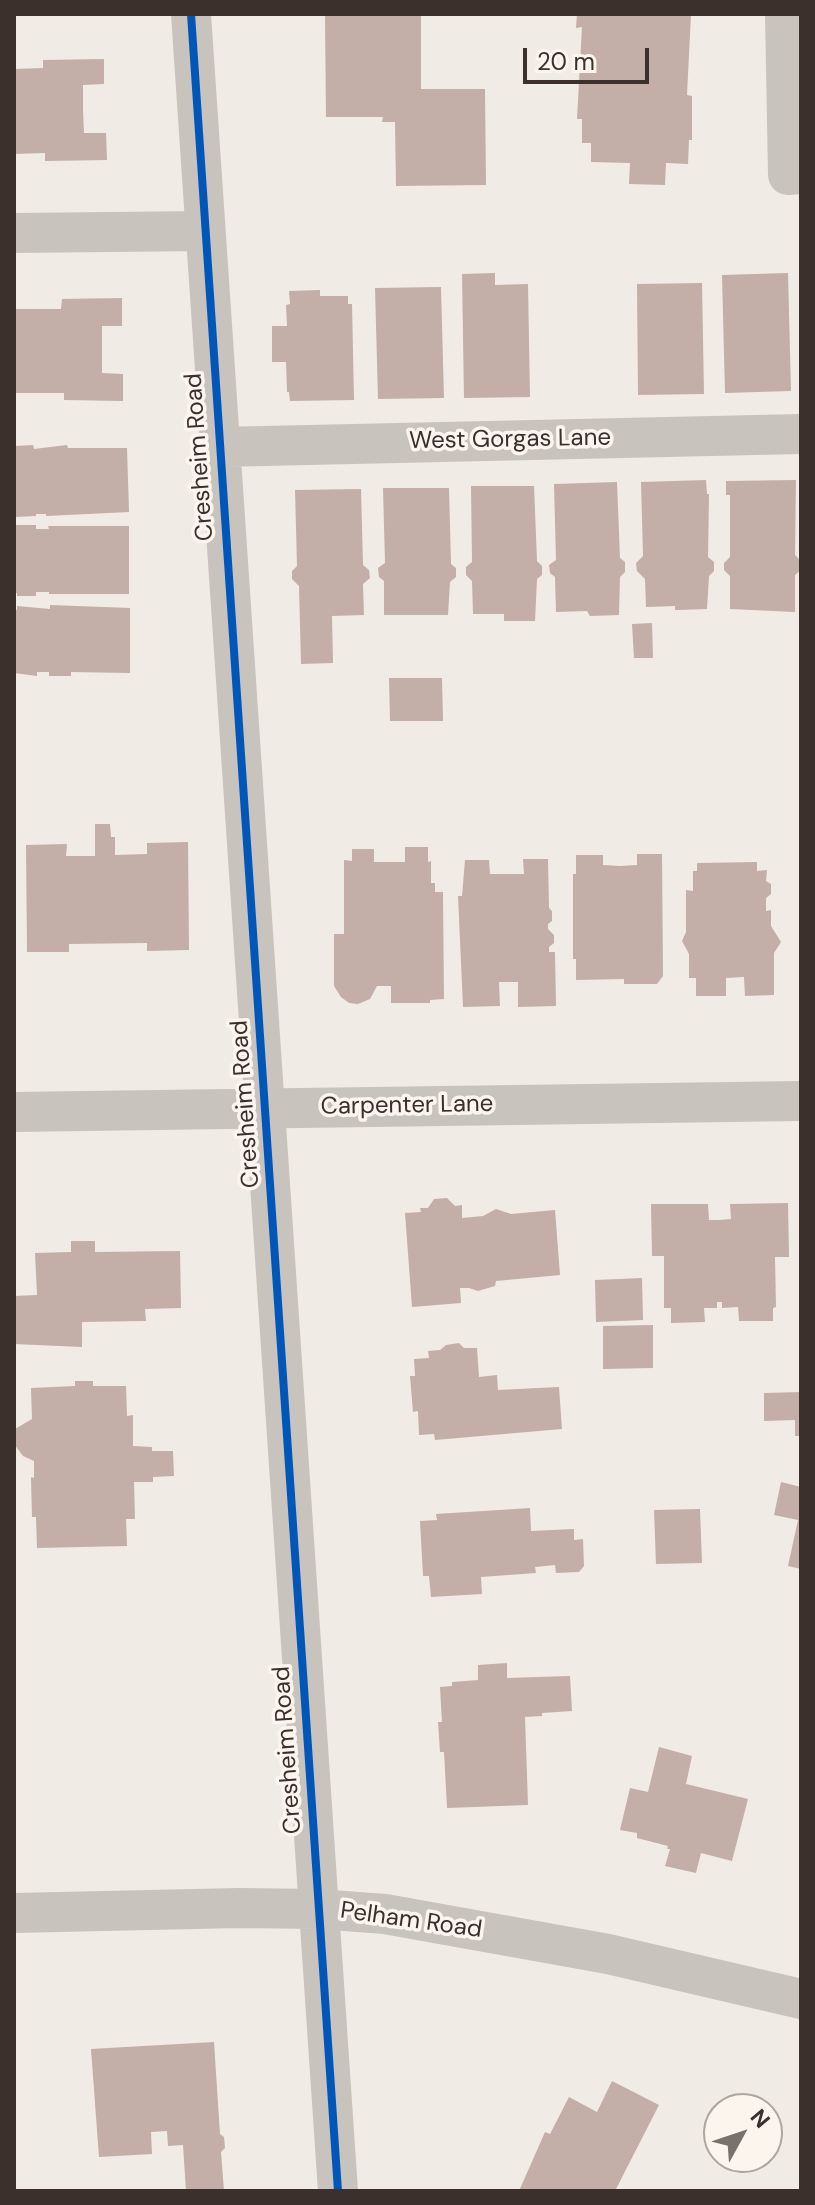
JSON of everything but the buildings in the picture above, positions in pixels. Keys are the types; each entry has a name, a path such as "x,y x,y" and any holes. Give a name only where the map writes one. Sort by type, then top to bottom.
{"street":[{"name":"Cresheim Road","path":"191,14 338,2191"},
{"path":"785,14 794,79 788,175 801,174"},
{"path":"14,233 205,231"},
{"name":"West Gorgas Lane","path":"219,447 801,434"},
{"name":"Carpenter Lane","path":"14,1112 801,1101"},
{"name":"Pelham Road","path":"14,1913 224,1908 318,1909 398,1916 797,1990"}],"cycle path":[{"path":"191,14 338,2191"}]}
